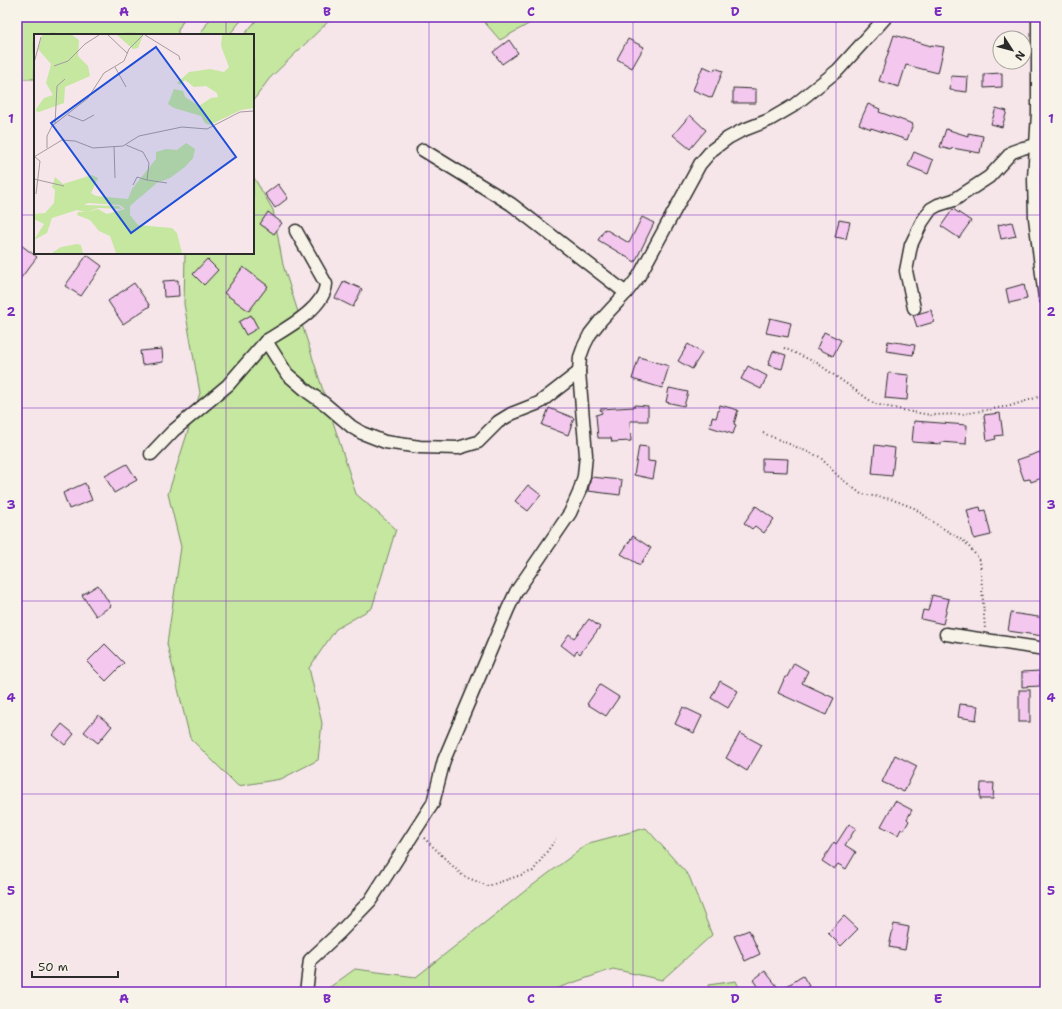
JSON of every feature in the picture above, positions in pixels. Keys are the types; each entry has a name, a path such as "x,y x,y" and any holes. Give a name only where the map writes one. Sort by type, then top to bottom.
{"street":[{"path":"306,992 310,960 370,901 433,803 444,760 516,592 570,513 579,493 584,476 586,455 579,372 580,357 587,340 601,320 626,293 639,276 700,164 712,150 741,131 769,120 792,106 838,70 886,17"},
{"path":"1040,21 1038,112 1034,178 1035,218 1045,298"},
{"path":"914,308 906,271 911,245 922,222 931,209 954,200 989,177 1012,152 1036,145"},
{"path":"423,150 511,204 626,293"},
{"path":"151,454 173,431 228,385 266,341 296,322 312,309 322,297 326,290 326,284 296,231"},
{"path":"266,341 287,374 352,427 362,433 385,442 420,447 458,448 478,442 498,422 511,414 539,403 579,372"},
{"path":"946,634 1045,649"}],"path":[{"path":"784,348 817,363 875,404 918,413 931,415 963,414 1010,406 1045,395"},
{"path":"763,433 820,457 838,476 861,494 891,499 914,508 965,542 980,560 986,640"},
{"path":"416,830 463,876 488,886 533,871 556,839"}],"green space":[{"path":"17,17 185,17 178,30 178,34 34,34 34,79 17,79"},
{"path":"211,17 244,17 230,34 201,34"},
{"path":"259,17 333,17 269,79 254,100 254,34 245,34"},
{"path":"480,17 541,17 500,40"},
{"path":"254,178 273,210 283,265 356,494 396,529 372,608 336,629 309,668 322,723 318,760 281,779 238,786 190,738 167,644 181,547 168,494 200,393 184,304 185,254 254,254"},
{"path":"646,828 689,876 712,935 662,980 613,969 546,992 323,992 355,969 416,977 525,891 589,843"},
{"path":"736,981 741,992 709,992 708,985"}],"building":[{"path":"894,35 931,46 944,47 938,73 906,65 899,87 879,81"},
{"path":"628,39 644,47 632,68 617,59"},
{"path":"509,40 518,53 502,64 493,52"},
{"path":"703,66 714,71 715,68 723,71 712,98 693,90"},
{"path":"1002,73 1002,87 984,88 984,74"},
{"path":"951,76 968,77 967,92 950,90"},
{"path":"733,88 756,89 756,103 733,103"},
{"path":"868,104 880,109 879,112 913,124 907,140 859,124"},
{"path":"996,108 1007,111 1002,127 991,124"},
{"path":"690,115 706,130 690,149 673,135"},
{"path":"946,129 968,136 968,133 983,136 980,153 952,148 951,150 940,147"},
{"path":"914,152 933,160 928,174 908,166"},
{"path":"278,184 288,198 275,208 265,194"},
{"path":"953,209 971,221 959,238 941,226"},
{"path":"268,212 282,223 274,234 260,224"},
{"path":"642,217 654,223 635,262 598,240 605,229 629,243"},
{"path":"839,220 850,222 846,239 835,237"},
{"path":"1012,222 1016,236 1001,239 998,225"},
{"path":"21,245 37,257 17,283 17,251"},
{"path":"87,255 102,266 81,296 65,286"},
{"path":"207,259 218,270 204,285 193,274"},
{"path":"243,267 268,286 249,311 224,293"},
{"path":"178,280 179,296 164,297 163,281"},
{"path":"344,281 362,289 353,307 335,298"},
{"path":"134,283 150,306 123,324 108,301"},
{"path":"1024,284 1027,299 1009,303 1006,289"},
{"path":"931,310 934,322 917,327 913,315"},
{"path":"251,315 258,328 246,335 239,322"},
{"path":"770,318 791,323 788,337 766,333"},
{"path":"824,332 841,340 833,356 817,348"},
{"path":"888,341 915,345 913,355 886,351"},
{"path":"688,344 702,353 692,369 678,361"},
{"path":"162,349 163,362 142,365 140,351"},
{"path":"773,351 786,355 782,369 768,365"},
{"path":"639,357 669,366 662,388 632,379"},
{"path":"748,366 767,376 761,389 741,379"},
{"path":"888,373 909,375 907,400 885,398"},
{"path":"669,388 688,392 684,406 666,402"},
{"path":"634,405 648,406 648,421 630,421 631,441 612,442 611,438 598,438 596,415 602,413 600,409 634,407"},
{"path":"720,405 738,410 733,434 710,427 712,417 716,418"},
{"path":"549,408 574,418 568,435 542,425"},
{"path":"1000,413 1003,435 995,436 996,439 987,441 984,415"},
{"path":"914,421 967,425 966,444 912,442"},
{"path":"875,445 895,448 892,476 872,474"},
{"path":"639,446 648,447 648,461 656,462 653,479 634,475"},
{"path":"1040,452 1045,473 1040,474 1042,478 1031,482 1030,479 1024,480 1017,460"},
{"path":"762,458 788,459 787,472 762,471"},
{"path":"127,464 137,480 114,493 105,476"},
{"path":"591,477 622,480 620,495 588,491"},
{"path":"85,483 92,500 69,509 63,493"},
{"path":"528,485 541,495 528,511 515,501"},
{"path":"756,506 774,519 764,533 755,526 752,529 744,523"},
{"path":"980,507 981,511 985,510 991,535 974,539 967,510"},
{"path":"633,536 651,548 640,565 621,554"},
{"path":"98,585 111,606 96,616 82,595"},
{"path":"932,595 949,599 943,624 921,619 923,610 928,611"},
{"path":"1011,613 1045,618 1043,636 1008,631"},
{"path":"589,619 600,627 580,654 577,651 574,655 561,645 569,634 574,638"},
{"path":"105,644 124,663 106,681 87,662"},
{"path":"794,663 808,671 802,683 834,698 826,715 778,693 785,677 787,677"},
{"path":"1040,671 1040,686 1022,687 1022,672"},
{"path":"720,681 738,691 728,708 711,698"},
{"path":"600,685 619,697 606,716 587,704"},
{"path":"1019,690 1030,690 1030,722 1019,722"},
{"path":"960,704 978,706 976,720 958,717"},
{"path":"683,707 702,716 694,733 675,724"},
{"path":"98,715 112,726 98,743 84,732"},
{"path":"62,724 74,734 65,745 53,735"},
{"path":"740,733 762,745 747,771 726,758"},
{"path":"895,755 917,766 904,792 882,782"},
{"path":"981,783 994,783 993,799 980,799"},
{"path":"895,801 912,810 907,819 909,821 904,830 901,829 898,835 881,826"},
{"path":"849,824 856,828 845,845 856,852 846,869 838,864 834,869 822,861 834,842 836,844"},
{"path":"844,916 858,929 841,946 828,933"},
{"path":"894,924 909,927 905,950 889,947"},
{"path":"749,930 760,954 745,961 734,936"},
{"path":"765,971 780,990 803,976 809,986 799,992 761,992 753,980"}]}
